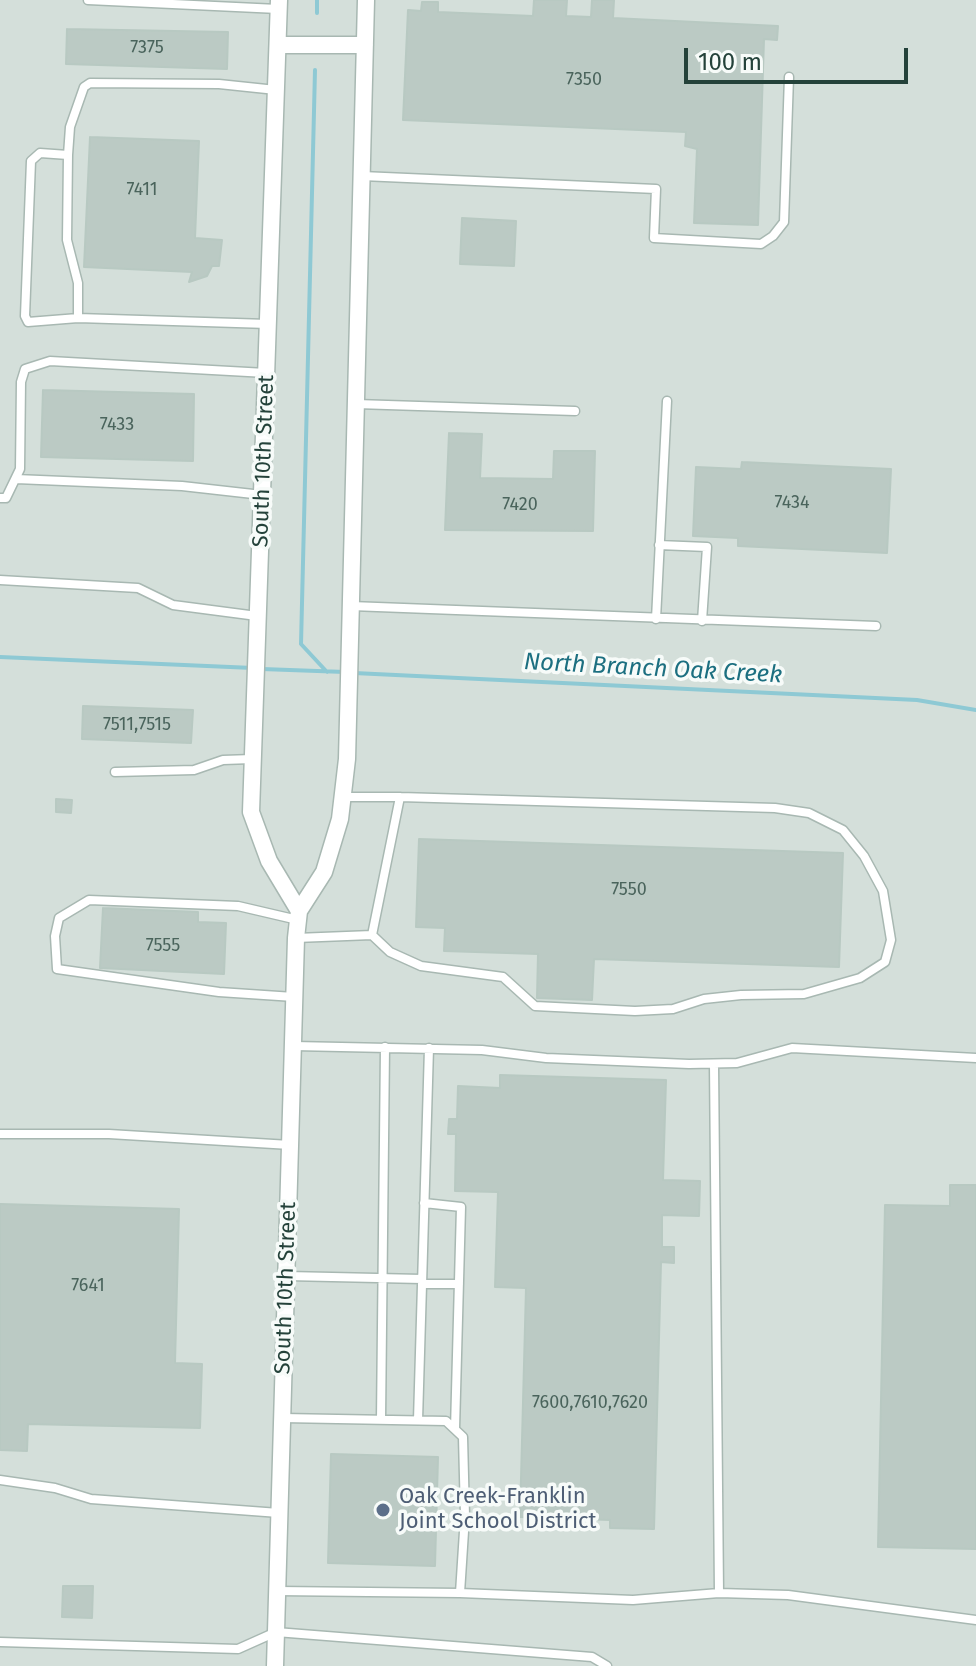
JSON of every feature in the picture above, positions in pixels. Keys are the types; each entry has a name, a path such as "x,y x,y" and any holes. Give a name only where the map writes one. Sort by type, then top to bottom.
{"street":[{"name":"South 10th Street","path":"275,1666 296,938 298,916 324,872 342,797 347,759 366,0"},
{"name":"South 10th Street","path":"278,5 251,812 269,861 298,916"},
{"path":"278,45 365,45"}],"lane":[{"path":"88,0 278,5"},
{"path":"362,176 656,189 654,238 761,244 773,236 784,222 789,77"},
{"path":"78,318 78,283 67,240 68,155 70,127 84,87 90,83 219,84 276,90"},
{"path":"68,155 40,153 31,161 25,316 28,322 78,318 268,324"},
{"path":"0,498 6,498 20,469 21,382 25,369 50,361 266,373"},
{"path":"656,619 667,401"},
{"path":"355,404 575,411"},
{"path":"16,479 182,486 262,495"},
{"path":"659,545 707,547 702,621"},
{"path":"0,580 138,588 173,605 258,616"},
{"path":"351,606 876,626"},
{"path":"115,772 194,770 223,760 253,759"},
{"path":"296,938 372,935 390,952 421,966 503,977 535,1006 635,1011 673,1009 704,999 729,996 804,994 860,978 885,962 891,940 883,891 864,856 843,830 809,813 775,808 342,797"},
{"path":"372,935 400,797"},
{"path":"294,997 219,992 57,969 55,936 59,918 89,900 238,906 298,916"},
{"path":"293,1046 429,1048 714,1064 737,1063 792,1048 976,1058"},
{"path":"381,1419 385,1047"},
{"path":"418,1420 429,1048"},
{"path":"714,1064 719,1593"},
{"path":"0,1134 109,1134 290,1145"},
{"path":"424,1203 461,1207 458,1417 455,1429"},
{"path":"286,1275 459,1284"},
{"path":"282,1418 446,1421 455,1429 463,1437 460,1593"},
{"path":"0,1480 55,1488 91,1499 279,1513"},
{"path":"277,1591 460,1593 633,1600 719,1593 788,1595 976,1620"},
{"path":"0,1642 238,1649 276,1632 592,1657 607,1666"}],"shaded area":[{"path":"0,0 976,0 976,1666 0,1666"}],"building":[{"path":"534,0 567,0 566,16 591,17 592,0 614,0 613,18 778,26 777,40 764,39 758,225 694,223 697,149 685,146 686,132 403,120 408,10 421,11 422,2 438,2 438,12 533,16"},
{"path":"67,29 228,32 227,69 66,64"},
{"path":"90,137 199,141 195,238 222,240 219,266 212,266 207,276 189,282 192,272 84,267"},
{"path":"462,218 516,221 514,266 460,264"},
{"path":"43,390 194,394 193,461 41,457"},
{"path":"449,433 482,434 480,478 553,479 554,451 595,451 593,531 445,530"},
{"path":"742,462 891,469 887,553 738,546 738,538 693,536 696,467 741,469"},
{"path":"83,706 193,710 191,743 82,739"},
{"path":"56,799 72,800 71,813 56,812"},
{"path":"419,839 843,853 839,967 594,959 592,1000 537,998 538,954 444,951 445,928 416,927"},
{"path":"103,908 198,912 198,922 226,923 224,974 100,968"},
{"path":"500,1075 666,1080 663,1180 700,1181 699,1216 662,1215 662,1247 674,1247 674,1263 661,1262 654,1529 610,1528 610,1520 520,1517 526,1288 495,1287 498,1192 455,1191 456,1134 448,1134 449,1119 457,1119 458,1086 500,1088"},
{"path":"950,1185 976,1185 976,1549 878,1547 885,1205 950,1206"},
{"path":"0,1204 179,1209 175,1363 202,1364 200,1428 28,1424 27,1451 0,1450"},
{"name":"Oak Creek-Franklin Joint School District","path":"331,1454 438,1457 435,1566 328,1563"},
{"path":"63,1586 93,1586 92,1618 62,1617"}],"waterway":[{"name":"North Branch Oak Creek","path":"317,0 317,13"},
{"name":"North Branch Oak Creek","path":"315,70 301,644 327,672"},
{"name":"North Branch Oak Creek","path":"0,657 253,668"},
{"name":"North Branch Oak Creek","path":"262,669 345,672"},
{"name":"North Branch Oak Creek","path":"354,673 917,700 976,710"}],"place":[{"name":"Oak Creek-Franklin Joint School District","path":"383,1510"}]}
